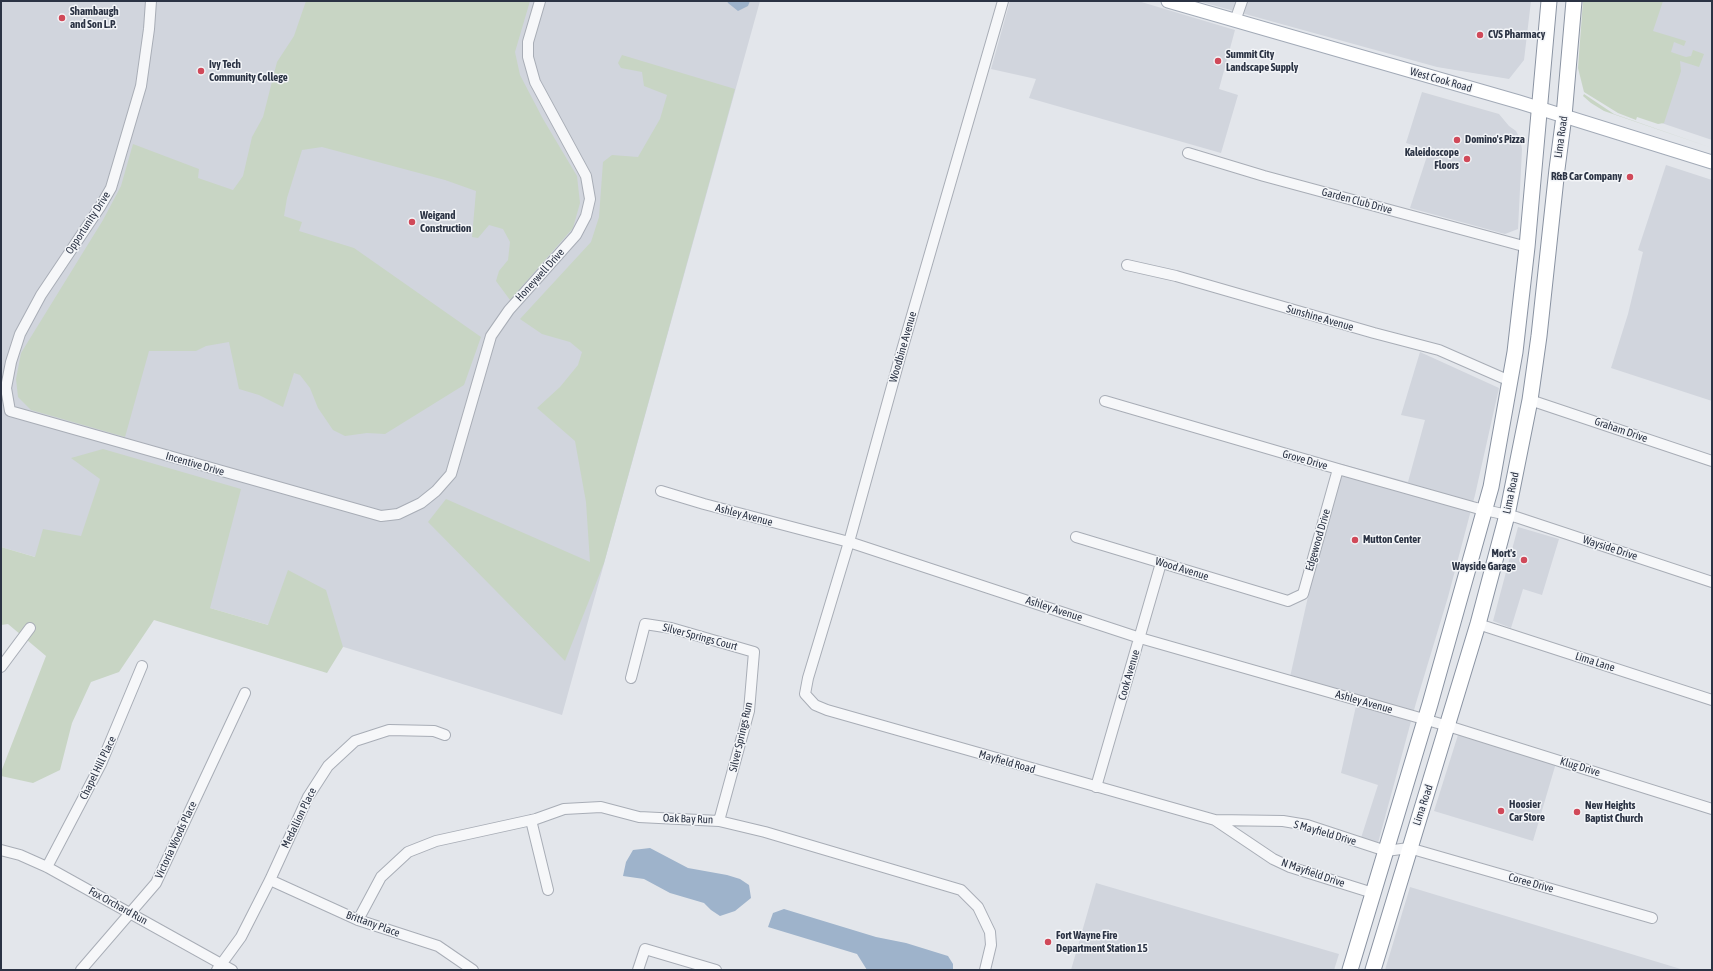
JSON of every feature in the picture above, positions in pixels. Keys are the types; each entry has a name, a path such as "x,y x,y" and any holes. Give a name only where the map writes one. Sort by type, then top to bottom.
{"highway":[{"name":"Lima Road","path":"1350,970 1426,720 1491,487 1511,379 1526,247 1548,1"},
{"name":"Lima Road","path":"1373,970 1409,848 1448,726 1478,624 1507,515 1530,400 1539,336 1556,169 1564,116 1574,1"}],"main road":[{"name":"West Cook Road","path":"1168,1 1538,108 1712,162"}],"street":[{"name":"Opportunity Drive","path":"10,411 6,388 10,362 20,334 41,296 111,188 131,125 141,86 151,1"},
{"name":"Honeywell Drive","path":"381,516 398,514 421,503 451,474 491,336 508,310 576,235 586,216 590,199 586,176 535,82 528,57 528,42 540,1"},
{"name":"Woodbine Avenue","path":"805,694 808,678 849,542 902,350 1003,1"},
{"path":"1235,21 1242,1"},
{"name":"Garden Club Drive","path":"1188,153 1264,176 1526,247"},
{"name":"Sunshine Avenue","path":"1127,265 1176,276 1374,333 1439,350 1503,378 1511,379"},
{"name":"Graham Drive","path":"1530,400 1712,461"},
{"name":"Grove Drive","path":"1105,401 1338,469 1484,510 1507,515"},
{"name":"Incentive Drive","path":"10,411 381,516"},
{"name":"Edgewood Drive","path":"1288,601 1302,594 1338,469"},
{"name":"Ashley Avenue","path":"661,491 704,504 849,542 1140,638 1448,726"},
{"name":"Wayside Drive","path":"1507,515 1712,582"},
{"name":"Wood Avenue","path":"1076,537 1288,601"},
{"name":"Cook Avenue","path":"1096,787 1161,563"},
{"name":"Silver Springs Court","path":"631,678 645,624 670,628 754,652"},
{"name":"Lima Lane","path":"1478,624 1712,700"},
{"path":"1,667 30,628"},
{"name":"Silver Springs Run","path":"719,821 749,710 754,652"},
{"name":"Chapel Hill Place","path":"47,867 101,764 142,666"},
{"name":"Victoria Woods Place","path":"80,970 156,883 245,693"},
{"name":"Mayfield Road","path":"805,694 815,705 827,710 1215,820"},
{"name":"Klug Drive","path":"1448,726 1712,809"},
{"name":"Medallion Place","path":"220,967 241,937 270,880 308,797 328,766 355,741 389,730 434,731 445,735"},
{"name":"Oak Bay Run","path":"358,920 381,877 408,852 436,840 531,820 564,809 600,807 639,817 719,821 766,832 961,890 978,907 990,932 991,945 985,970"},
{"path":"531,820 548,890"},
{"name":"S Mayfield Drive","path":"1215,820 1283,821 1307,825 1386,851 1409,848"},
{"name":"N Mayfield Drive","path":"1215,820 1273,859 1290,867 1373,893"},
{"name":"Coree Drive","path":"1409,848 1652,918"},
{"name":"Fox Orchard Run","path":"1,850 20,855 47,867 130,912 220,967 232,970"},
{"name":"Brittany Place","path":"270,880 358,920 438,946 474,970"},
{"path":"638,970 645,949 716,970"}],"shaded area":[{"path":"1,1 760,1 562,715 347,648 1,547"},
{"path":"1010,1 1138,1 1235,30 1219,89 1238,95 1221,153 1029,98 1036,79 991,69"},
{"path":"1198,1 1531,1 1524,60 1509,79 1437,67"},
{"path":"1588,1 1712,1 1712,140 1617,108"},
{"path":"1422,92 1499,114 1509,126 1516,131 1520,139 1522,149 1518,229 1505,234 1410,208 1429,150 1406,143"},
{"path":"1666,165 1712,180 1712,401 1611,368 1628,314 1643,252 1638,250"},
{"path":"1420,352 1499,388 1475,495 1448,597 1416,703 1378,843 1361,838 1378,785 1341,773 1358,697 1290,677 1338,463 1408,482 1425,420 1401,415"},
{"path":"1518,527 1559,539 1542,595 1523,589 1511,628 1493,621"},
{"path":"1458,735 1556,763 1533,841 1434,811"},
{"path":"1096,883 1339,954 1334,970 1071,970"},
{"path":"1410,887 1684,970 1385,970"}],"green space":[{"path":"306,1 530,1 515,52 520,75 543,119 577,176 580,203 573,228 510,300 496,281 499,271 508,260 510,242 503,229 489,225 478,238 472,237 476,191 445,180 322,147 302,150 287,198 284,216 302,222 299,231 354,248 481,337 464,385 385,434 367,433 345,436 333,430 318,408 310,388 300,375 294,373 283,407 259,395 239,389 229,342 206,346 196,351 149,351 125,437 31,410 18,397 16,379 21,353 103,220 121,186 133,144 199,169 198,178 233,190 243,176 252,137 263,117 277,62 294,36"},
{"path":"1583,1 1663,1 1653,31 1686,41 1684,46 1674,42 1671,52 1686,57 1691,56 1693,50 1704,54 1699,67 1680,61 1681,71 1664,123 1658,124 1637,117 1636,120 1618,113 1584,92 1578,68"},
{"path":"622,55 735,89 604,563 565,661 428,522 446,499 590,562 586,502 575,441 537,408 560,387 578,365 582,352 570,342 542,334 520,319 591,242 599,217 603,162 612,155 638,157 660,119 667,95 644,86 642,72 621,68 618,63"},
{"path":"1584,94 1614,114 1712,148 1604,111 1591,103 1583,96"},
{"path":"103,449 241,489 210,608 268,625 288,570 326,590 343,647 327,673 154,620 119,672 91,682 72,723 60,770 33,783 1,776 1,772 46,656 8,624 1,625 1,547 35,557 43,529 81,536 100,479 71,458"}],"water":[{"path":"727,1 750,1 748,6 738,11"},
{"path":"650,848 688,868 727,875 740,879 749,885 751,898 735,911 720,916 704,903 670,893 644,879 623,876 626,862 633,850"},
{"path":"784,909 876,937 906,943 948,956 953,964 953,970 867,970 857,954 768,927 773,913"}],"place":[{"name":"Shambaugh and Son L.P.","path":"62,18"},
{"name":"CVS Pharmacy","path":"1480,35"},
{"name":"Summit City Landscape Supply","path":"1218,61"},
{"name":"Ivy Tech Community College","path":"201,71"},
{"name":"Domino's Pizza","path":"1457,140"},
{"name":"Kaleidoscope Floors","path":"1467,159"},
{"name":"R&B Car Company","path":"1630,177"},
{"name":"Weigand Construction","path":"412,222"},
{"name":"Mutton Center","path":"1355,540"},
{"name":"Mort's Wayside Garage","path":"1524,560"},
{"name":"Hoosier Car Store","path":"1501,811"},
{"name":"New Heights Baptist Church","path":"1577,812"},
{"name":"Fort Wayne Fire Department Station 15","path":"1048,942"}]}
